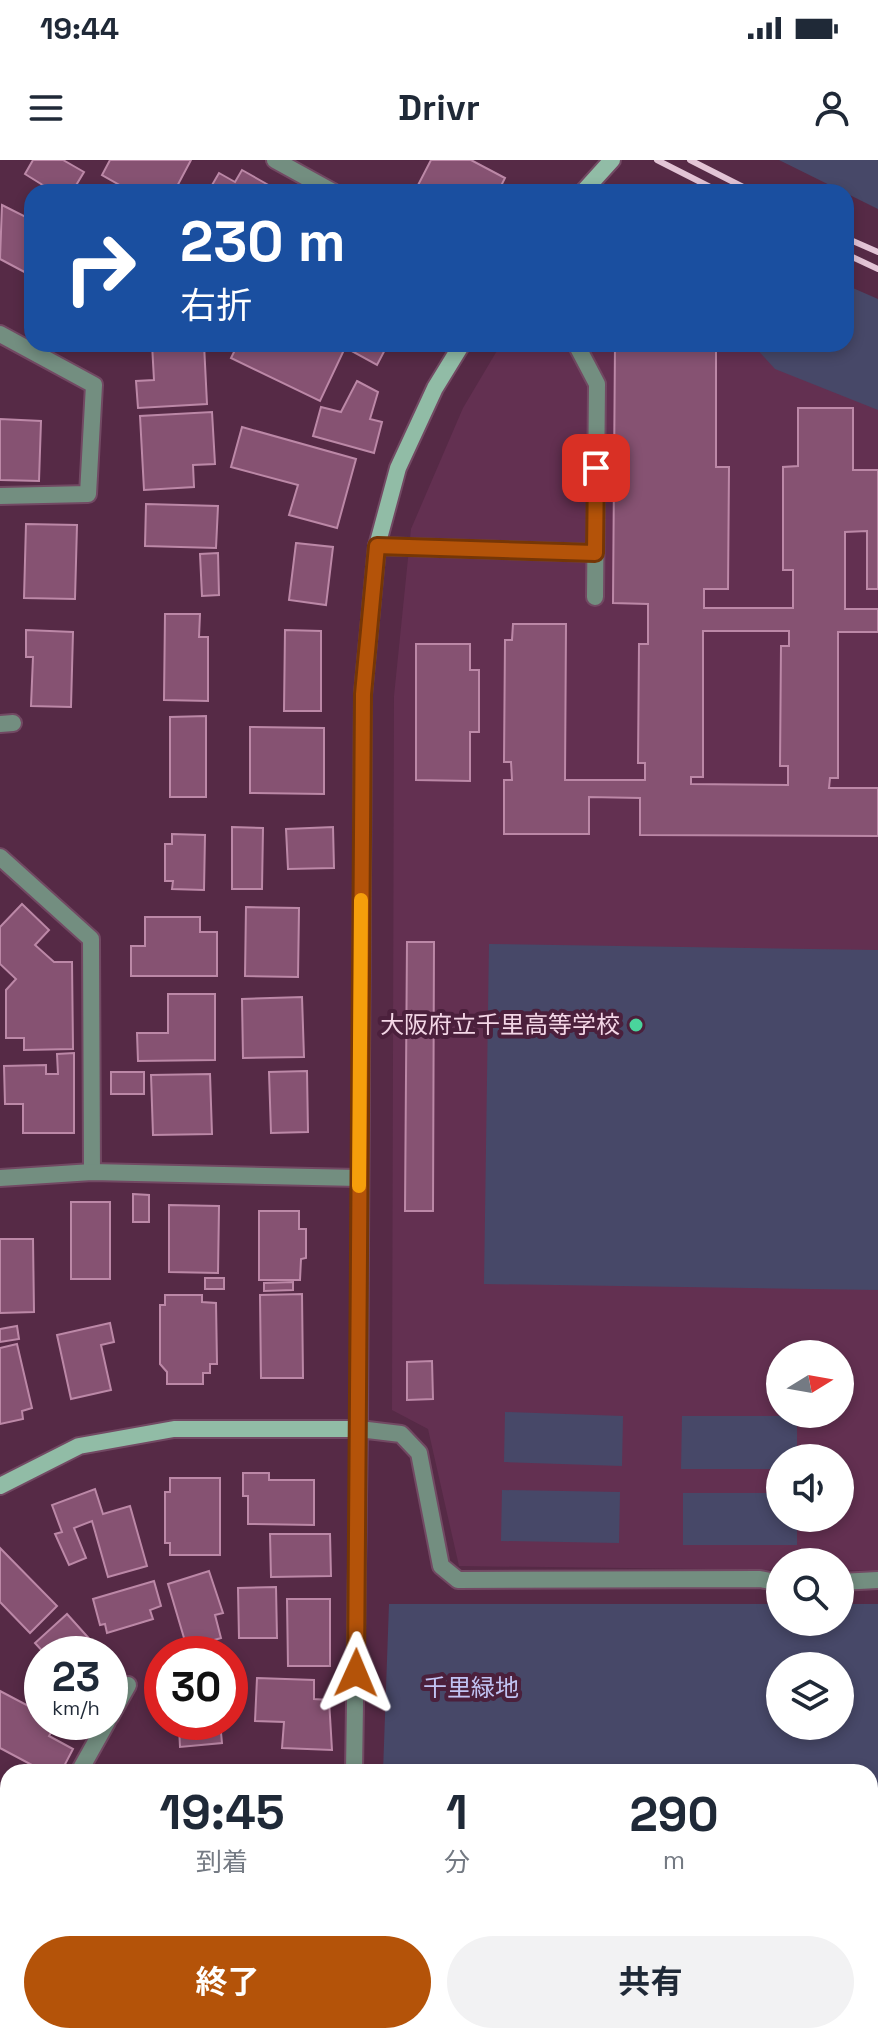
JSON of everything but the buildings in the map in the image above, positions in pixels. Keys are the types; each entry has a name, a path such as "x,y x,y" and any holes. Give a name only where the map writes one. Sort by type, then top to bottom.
{"street":[{"path":"275,160 318,184"},
{"path":"590,184 612,160"},
{"path":"0,334 24,347"},
{"path":"0,496 88,494 94,385 33,352"},
{"path":"354,1764 363,694 377,546 398,468 435,388 457,352"},
{"path":"580,352 597,384 595,597"},
{"path":"377,546 595,553"},
{"path":"0,857 91,939 92,1172"},
{"path":"0,1178 92,1172 359,1178"},
{"path":"0,1486 79,1446 174,1429 359,1429 401,1434 419,1453 441,1566 458,1580 766,1580"},
{"path":"854,1581 878,1580"},
{"path":"83,1764 97,1740"}],"shaded area":[{"name":"大阪府立千里高等学校","path":"496,352 820,352 878,383 878,1571 854,1570 854,1548 766,1548 766,1570 459,1566 428,1429 392,1410 394,696 411,529 463,408"}],"green space":[{"path":"779,160 878,160 878,209 854,197 854,184 827,184"},
{"path":"854,288 878,299 878,410 775,369 759,352 854,352"},
{"path":"489,944 878,950 878,1290 484,1284"},
{"path":"505,1412 623,1416 622,1466 504,1462"},
{"path":"682,1416 766,1416 766,1428 797,1428 797,1444 766,1444 766,1469 681,1469"},
{"path":"502,1490 620,1492 619,1543 501,1541"},
{"path":"683,1493 766,1493 766,1532 797,1532 797,1545 683,1545"},
{"name":"千里緑地","path":"389,1604 766,1604 766,1636 854,1636 854,1604 878,1604 878,1764 383,1764"}],"railway":[{"path":"657,160 704,184"},
{"path":"690,160 737,184"},
{"path":"854,242 878,252"},
{"path":"854,258 878,269"}],"slow traffic":[{"path":"359,1186 361,900"}],"place":[{"name":"大阪府立千里高等学校","path":"636,1025"}],"route":[{"path":"356,1673 363,694 377,546 595,553 596,468"}]}
